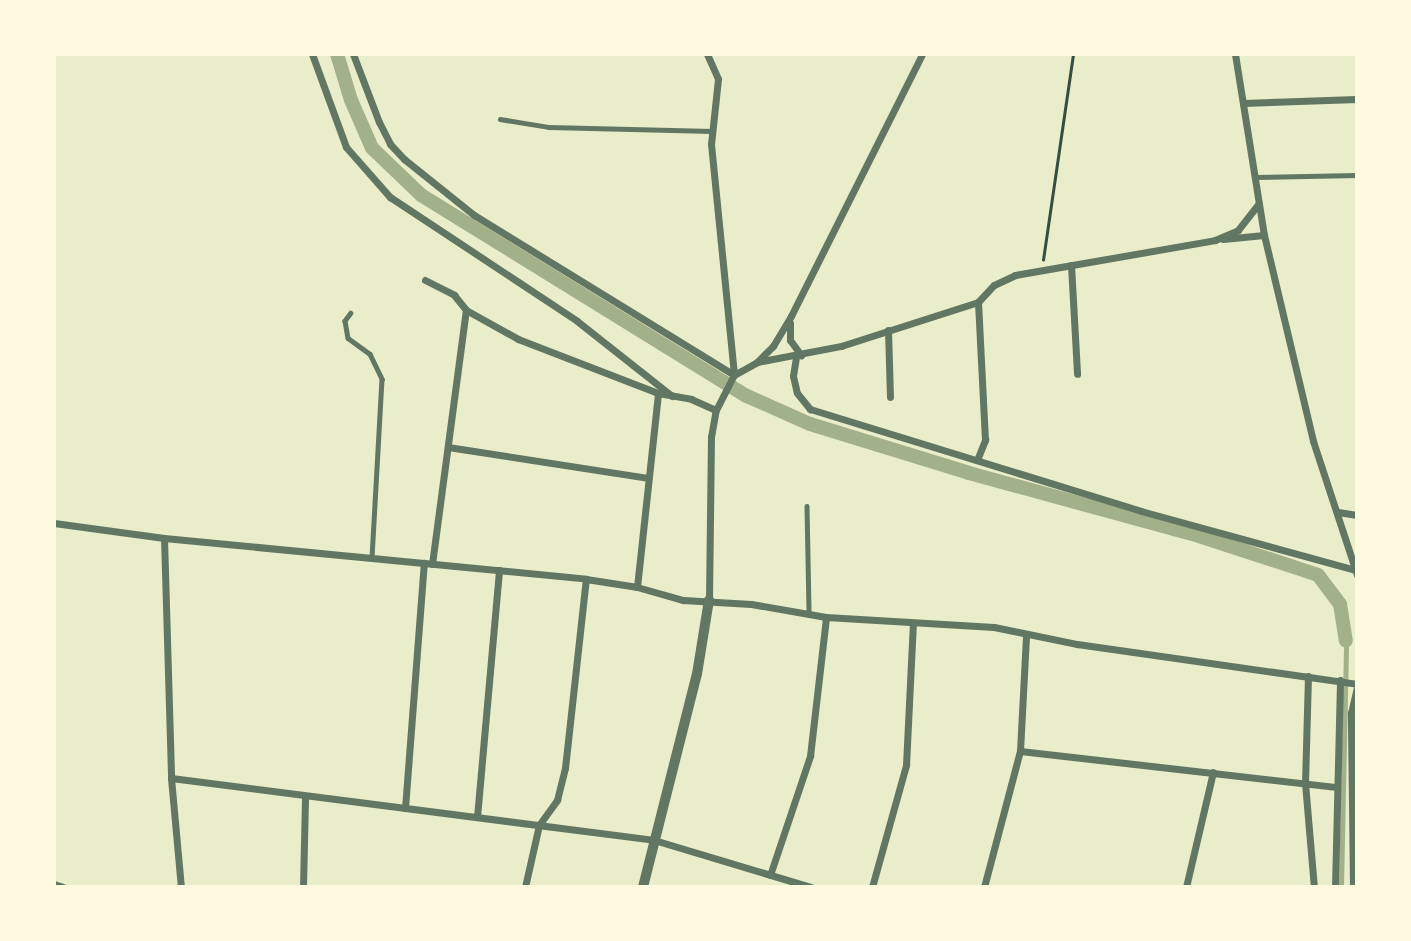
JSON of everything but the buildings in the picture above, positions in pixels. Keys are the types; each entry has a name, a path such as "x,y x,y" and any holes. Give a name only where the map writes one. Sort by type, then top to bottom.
{"street":[{"path":"312,54 346,146 390,197 577,321 672,396"},
{"path":"353,54 379,122 390,144 404,159 474,215 734,375"},
{"path":"643,887 697,674 709,600 711,437 716,410 734,375 712,131 718,79 707,54"},
{"path":"734,375 757,362 773,346 791,316 922,54"},
{"path":"1235,54 1264,235 1313,441 1356,573"},
{"path":"1243,103 1357,99"},
{"path":"1215,240 1238,230 1258,204"},
{"path":"757,362 798,356 978,302 994,285 1044,270 1215,240 1264,235"},
{"path":"1071,265 1077,374"},
{"path":"425,280 454,295 466,310 518,339 658,393 691,399 716,410"},
{"path":"977,460 985,440 985,391 978,302"},
{"path":"405,808 428,564 448,447 466,310"},
{"path":"791,316 790,340 798,356 793,376 797,393 810,409 1141,511 1356,573"},
{"path":"888,330 890,397"},
{"path":"638,587 658,393"},
{"path":"448,447 648,478"},
{"path":"1338,512 1357,515"},
{"path":"54,523 164,538 586,579 638,587 683,600 709,600 825,617 994,627 1026,635 1340,680 1357,685 1352,713 1353,887"},
{"path":"164,538 171,778 181,887"},
{"path":"477,817 499,570"},
{"path":"525,887 540,825 557,800 565,768 586,579"},
{"path":"770,875 810,756 825,617"},
{"path":"872,887 906,765 914,623"},
{"path":"985,887 1020,751 1026,635"},
{"path":"1308,677 1305,783 1314,887"},
{"path":"1335,887 1340,680"},
{"path":"1020,751 1337,787"},
{"path":"1186,887 1213,772"},
{"path":"171,778 654,840 811,887"},
{"path":"303,887 305,796"},
{"path":"54,884 63,887"}],"lane":[{"path":"500,119 549,127 712,131"},
{"path":"1254,177 1357,174"},
{"path":"351,313 345,321 348,338 370,354 382,379 372,558"},
{"path":"807,506 808,613"}],"path":[{"path":"1044,270 1043,246 1073,54"}],"waterway":[{"path":"337,54 351,100 372,148 421,195 747,396 810,424 969,473 1199,536 1318,575 1340,604 1346,641"},
{"path":"1341,887 1346,641"}]}
